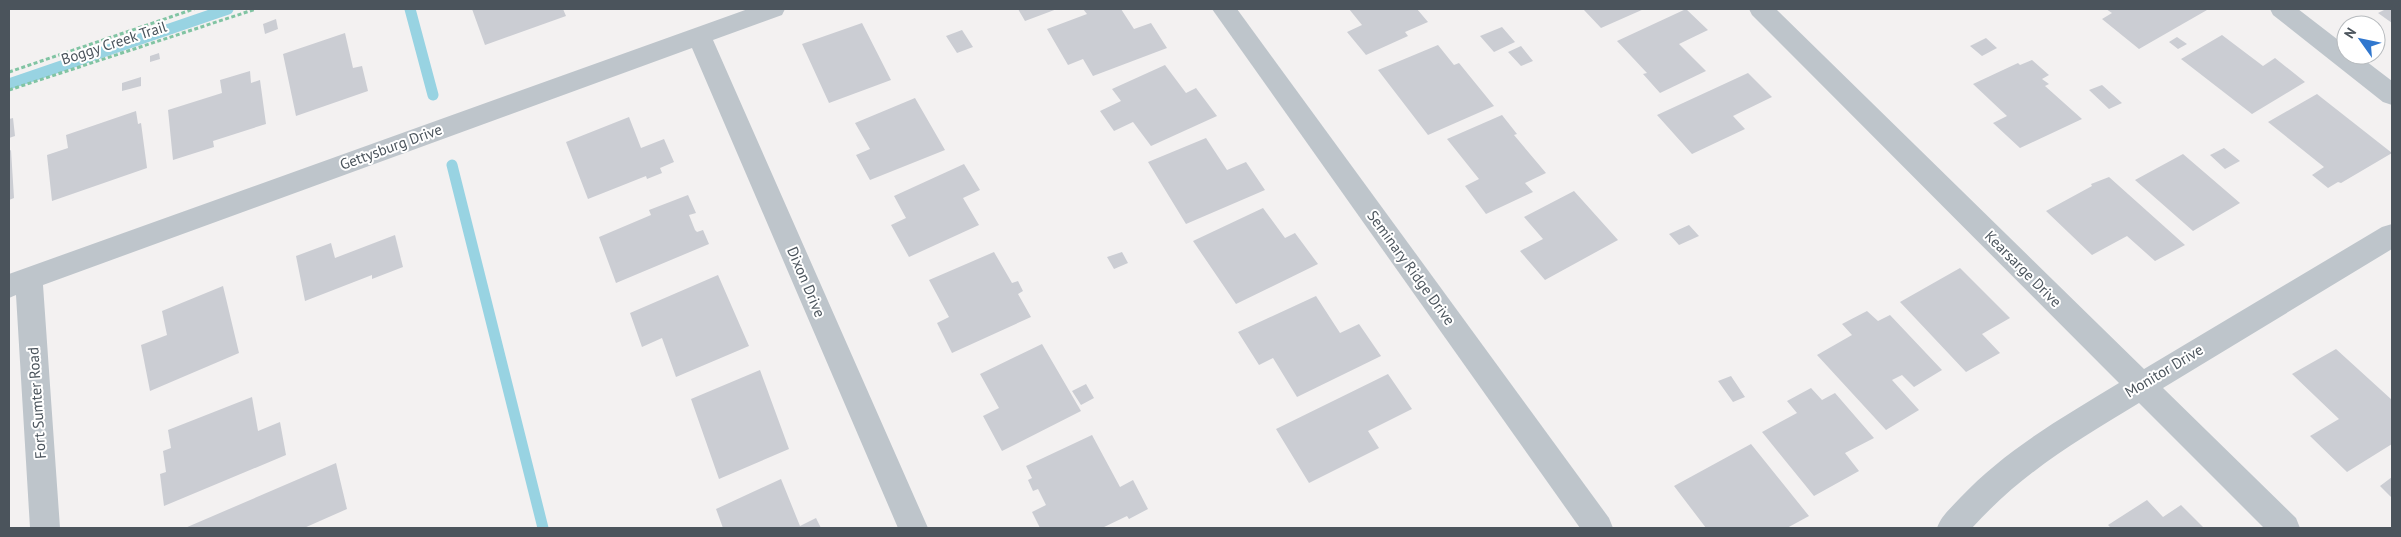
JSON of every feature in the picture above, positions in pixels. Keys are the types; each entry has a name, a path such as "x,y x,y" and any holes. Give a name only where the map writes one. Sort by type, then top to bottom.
{"street":[{"name":"Gettysburg Drive","path":"19,282 773,9"},
{"name":"Seminary Ridge Drive","path":"1224,9 1598,528"},
{"name":"Kearsarge Drive","path":"1761,9 2285,528"},
{"path":"2282,9 2392,95"},
{"name":"Dixon Drive","path":"700,36 913,528"},
{"name":"Monitor Drive","path":"1952,528 1990,488 2054,438 2392,235"},
{"name":"Fort Sumter Road","path":"19,282 45,528"}],"path":[{"name":"Boggy Creek Trail","path":"9,72 194,9"},
{"name":"Boggy Creek Trail","path":"9,90 256,9"}],"building":[{"path":"472,9 563,9 566,16 485,45"},
{"path":"1018,9 1057,9 1025,21"},
{"path":"1083,9 1121,9 1134,29 1151,23 1167,48 1093,76 1083,59 1068,65 1047,29 1087,14"},
{"path":"1349,9 1417,9 1428,22 1405,32 1408,36 1366,55 1347,32 1362,25"},
{"path":"1644,9 1601,28 1584,10"},
{"path":"1686,9 1708,30 1679,44 1706,71 1660,93 1643,74 1647,73 1617,41"},
{"path":"2106,9 2207,10 2139,49 2102,19 2112,13"},
{"path":"2386,9 2392,9 2392,23 2386,19 2386,15 2378,13"},
{"path":"276,19 278,29 265,34 263,24"},
{"path":"862,23 891,80 829,103 802,44"},
{"path":"1502,27 1515,42 1494,52 1480,36"},
{"path":"962,30 973,47 957,53 946,36"},
{"path":"345,33 353,68 362,66 368,91 296,116 283,54"},
{"path":"2222,35 2263,66 2275,58 2305,82 2252,114 2181,59"},
{"path":"2177,37 2187,44 2178,49 2169,42"},
{"path":"1986,38 1997,48 1982,56 1970,46"},
{"path":"1438,45 1454,65 1459,63 1494,106 1428,135 1378,70"},
{"path":"1521,46 1533,61 1521,66 1508,52"},
{"path":"159,53 160,59 150,62 150,56"},
{"path":"2032,60 2049,75 2042,79 2049,84 2045,86 2082,119 2020,148 1993,123 2007,116 1973,84 2018,63 2020,65"},
{"path":"1165,65 1186,93 1196,88 1217,116 1151,146 1133,122 1114,131 1100,111 1121,101 1112,89"},
{"path":"250,71 251,83 260,80 266,124 213,141 214,147 173,160 168,110 222,93 220,80"},
{"path":"1748,73 1772,97 1733,116 1745,129 1692,154 1657,115"},
{"path":"141,77 141,86 122,91 122,83"},
{"path":"2102,85 2122,103 2109,109 2089,90"},
{"path":"2317,94 2392,153 2341,183 2338,182 2328,188 2312,175 2324,167 2268,122"},
{"path":"915,98 945,150 870,180 856,155 870,149 855,123"},
{"path":"136,111 138,124 141,123 147,168 52,201 47,155 68,148 66,135"},
{"path":"1502,115 1517,134 1514,135 1546,173 1525,183 1533,192 1486,214 1465,186 1479,179 1447,139"},
{"path":"629,117 641,148 664,139 674,162 660,168 662,173 647,179 646,176 588,199 566,142"},
{"path":"13,118 15,136 9,138 9,119"},
{"path":"1206,138 1227,170 1246,162 1265,190 1186,224 1148,162"},
{"path":"2224,148 2240,161 2225,169 2210,155"},
{"path":"11,150 14,198 9,200 9,151"},
{"path":"2183,154 2240,203 2193,231 2135,180"},
{"path":"964,164 980,190 963,198 979,225 909,257 891,225 906,218 894,196"},
{"path":"2109,177 2185,245 2155,261 2127,236 2092,255 2046,211 2092,186 2091,184"},
{"path":"1574,191 1618,240 1545,280 1520,251 1543,239 1524,217"},
{"path":"688,195 696,213 689,215 695,230 697,232 703,230 709,244 616,283 599,237 651,215 649,210"},
{"path":"1263,208 1285,238 1295,233 1318,264 1236,304 1193,241"},
{"path":"1689,225 1699,236 1679,245 1669,234"},
{"path":"395,235 403,267 372,279 372,275 305,301 296,256 331,243 335,258"},
{"path":"994,252 1012,283 1018,281 1023,291 1018,294 1031,317 952,353 937,323 949,317 929,280"},
{"path":"1122,252 1128,263 1114,269 1107,257"},
{"path":"1960,268 2010,318 1982,334 2000,353 1966,372 1900,302"},
{"path":"718,275 749,346 676,377 662,338 642,347 630,313"},
{"path":"223,286 239,353 150,391 141,345 167,335 162,311"},
{"path":"1316,296 1340,333 1359,324 1381,356 1297,397 1273,358 1259,365 1238,332"},
{"path":"1867,311 1878,321 1890,315 1942,370 1914,387 1902,375 1892,380 1919,410 1886,430 1817,355 1852,335 1842,324"},
{"path":"1042,344 1081,411 1002,451 983,416 999,408 980,374"},
{"path":"2336,349 2392,400 2392,444 2347,472 2310,436 2339,419 2292,374"},
{"path":"760,370 789,449 719,479 691,399"},
{"path":"1388,374 1412,409 1368,431 1379,448 1309,483 1276,429"},
{"path":"1731,376 1745,397 1733,402 1718,381"},
{"path":"1086,384 1094,398 1081,405 1072,391"},
{"path":"1811,388 1822,400 1835,393 1874,438 1845,453 1859,471 1814,496 1762,432 1797,413 1787,401"},
{"path":"252,397 258,431 280,422 286,455 164,506 160,474 166,472 163,451 171,448 168,430"},
{"path":"1092,435 1120,487 1133,480 1148,509 1129,519 1127,516 1102,528 1040,528 1032,512 1046,505 1038,489 1033,491 1028,480 1032,478 1026,466"},
{"path":"1751,444 1809,516 1787,528 1706,528 1674,486"},
{"path":"336,463 347,509 304,528 185,528"},
{"path":"2392,477 2392,498 2380,486"},
{"path":"781,479 800,526 816,518 821,528 723,528 716,509"},
{"path":"2147,500 2163,517 2181,505 2204,528 2111,528 2108,525"}],"waterway":[{"path":"9,84 228,9"},
{"path":"410,9 433,95"},
{"path":"452,165 543,528"}]}
